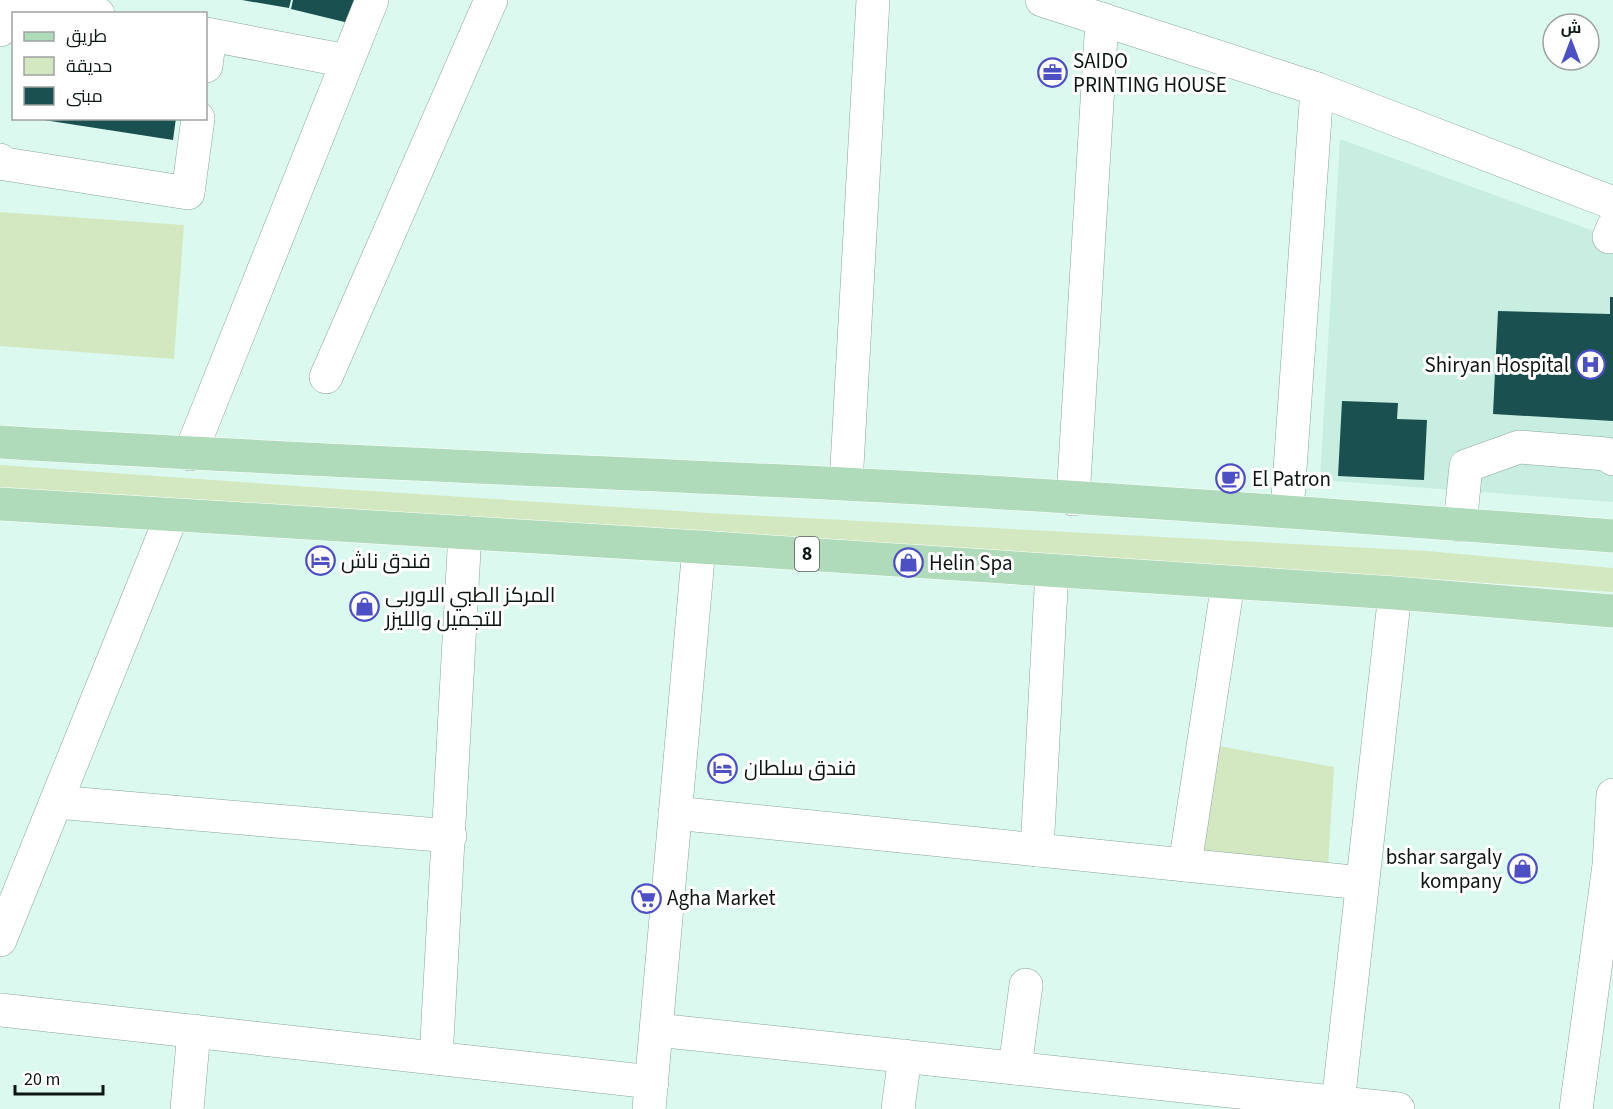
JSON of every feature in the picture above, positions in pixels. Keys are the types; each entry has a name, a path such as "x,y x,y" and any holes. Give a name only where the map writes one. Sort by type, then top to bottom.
{"main road":[{"path":"0,442 190,454 846,484 1287,511 1613,536"},
{"name":"8","path":"0,504 1395,593 1613,611"}],"street":[{"path":"0,30 3,0"},
{"path":"27,0 88,12"},
{"path":"190,454 372,0"},
{"path":"326,377 491,0"},
{"path":"846,484 873,0"},
{"path":"1042,0 1317,89 1613,203"},
{"path":"1073,499 1102,19"},
{"path":"207,45 347,61"},
{"path":"1287,511 1317,89"},
{"path":"0,160 5,164 188,193 198,120"},
{"path":"1460,525 1466,466 1520,447 1606,454 1613,459"},
{"path":"0,939 172,515"},
{"path":"436,1058 465,532"},
{"path":"0,1010 436,1058 651,1095 699,547"},
{"path":"1037,850 1052,571"},
{"path":"1185,865 1228,583"},
{"path":"1338,1102 1395,593"},
{"path":"1576,1109 1611,865 1613,795"},
{"path":"56,801 450,836"},
{"path":"675,813 1362,883"},
{"path":"1015,1068 1026,985"},
{"path":"657,1030 1398,1109"},
{"path":"187,1109 195,1031"},
{"path":"898,1109 905,1056"}],"shaded area":[{"path":"1340,139 1613,238 1613,502 1320,480"}],"green space":[{"path":"0,212 184,225 174,359 0,346"},
{"path":"0,465 709,513 1427,551 1613,568 1613,592 1432,579 973,555 0,491"},
{"path":"1219,746 1334,767 1328,867 1198,856"}],"building":[{"path":"242,0 291,0 289,8"},
{"path":"293,0 367,0 361,26 291,9"},
{"path":"44,120 176,120 173,140"},
{"path":"1610,297 1613,297 1613,421 1493,414 1498,311 1610,314"},
{"path":"1342,401 1398,403 1397,419 1427,420 1424,480 1338,476"}],"place":[{"name":"SAIDO PRINTING HOUSE","path":"1052,73"},
{"name":"Shiryan Hospital","path":"1590,365"},
{"name":"El Patron","path":"1231,479"},
{"name":"فندق ناش","path":"320,561"},
{"name":"Helin Spa","path":"908,563"},
{"name":"المركز الطبي الاوربي للتجميل والليزر","path":"364,607"},
{"name":"فندق سلطان","path":"723,768"},
{"name":"bshar sargaly kompany","path":"1523,869"},
{"name":"Agha Market","path":"646,898"}]}
